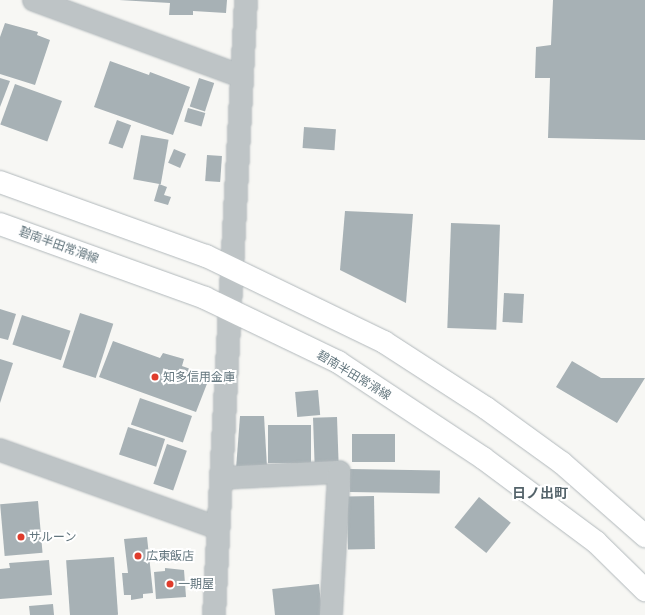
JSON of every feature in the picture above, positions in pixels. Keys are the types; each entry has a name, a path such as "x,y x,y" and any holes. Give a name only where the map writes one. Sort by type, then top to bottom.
{"main road":[{"path":"0,182 233,267 384,342 486,408 562,463 645,536"},
{"name":"碧南半田常滑線","path":"0,224 205,298 231,309 338,362 483,458 596,542 645,590"}],"street":[{"path":"34,0 86,9 241,76"},
{"path":"214,615 246,0"},
{"path":"0,450 218,528"},
{"path":"221,478 339,472 331,615"}],"building":[{"path":"119,0 227,0 226,13 193,11 193,15 169,15 170,3"},
{"path":"553,0 645,0 645,140 548,138 550,78 535,78 536,47 551,45"},
{"path":"5,23 38,32 37,35 50,40 35,85 0,74 0,37"},
{"path":"110,61 149,75 150,72 190,87 173,135 94,107"},
{"path":"0,78 10,81 0,107"},
{"path":"199,78 214,83 205,111 190,107"},
{"path":"15,84 62,101 47,142 0,124"},
{"path":"188,108 205,113 201,126 184,121"},
{"path":"117,120 131,125 123,149 108,143"},
{"path":"304,127 336,129 334,150 303,148"},
{"path":"141,135 169,140 161,184 133,179"},
{"path":"174,149 186,154 180,168 168,163"},
{"path":"207,155 222,156 220,182 205,181"},
{"path":"159,184 167,187 164,195 171,197 168,205 154,201"},
{"path":"345,211 413,214 406,303 340,270"},
{"path":"451,223 500,225 496,330 447,328"},
{"path":"504,293 524,294 522,323 502,322"},
{"path":"0,309 16,314 8,340 0,338"},
{"path":"80,313 113,324 96,378 62,367"},
{"path":"22,315 71,331 61,360 12,344"},
{"name":"知多信用金庫","path":"113,341 160,358 163,353 184,359 182,366 210,376 196,412 99,377"},
{"path":"0,359 13,363 0,403"},
{"path":"572,361 601,378 645,378 617,423 556,387"},
{"path":"318,390 320,415 297,417 295,392"},
{"path":"140,398 192,416 183,442 131,424"},
{"path":"240,416 264,416 267,467 236,469"},
{"path":"337,417 339,463 315,464 313,418"},
{"path":"268,425 311,425 311,463 268,463"},
{"path":"128,427 165,439 156,467 119,455"},
{"path":"352,434 395,434 395,462 352,462"},
{"path":"167,444 187,451 173,491 153,484"},
{"path":"350,469 440,471 440,494 350,492"},
{"path":"347,496 374,496 375,549 348,549"},
{"path":"479,497 511,523 486,553 454,527"},
{"name":"サルーン","path":"38,501 43,553 5,556 0,504"},
{"name":"広東飯店","path":"147,537 153,593 143,594 143,598 131,600 131,595 124,595 122,573 128,573 124,539"},
{"path":"114,557 118,615 70,615 66,560"},
{"path":"49,560 52,595 0,599 0,569 10,568 9,563"},
{"name":"一期屋","path":"165,568 184,570 186,597 156,599 154,572 165,571"},
{"path":"319,584 322,615 275,615 272,589"},
{"path":"53,604 54,615 30,615 29,606"}],"place":[{"name":"知多信用金庫","path":"155,377"},
{"name":"サルーン","path":"21,537"},
{"name":"広東飯店","path":"138,556"},
{"name":"一期屋","path":"170,584"}],"district":[{"name":"日ノ出町","path":"540,493"}]}
